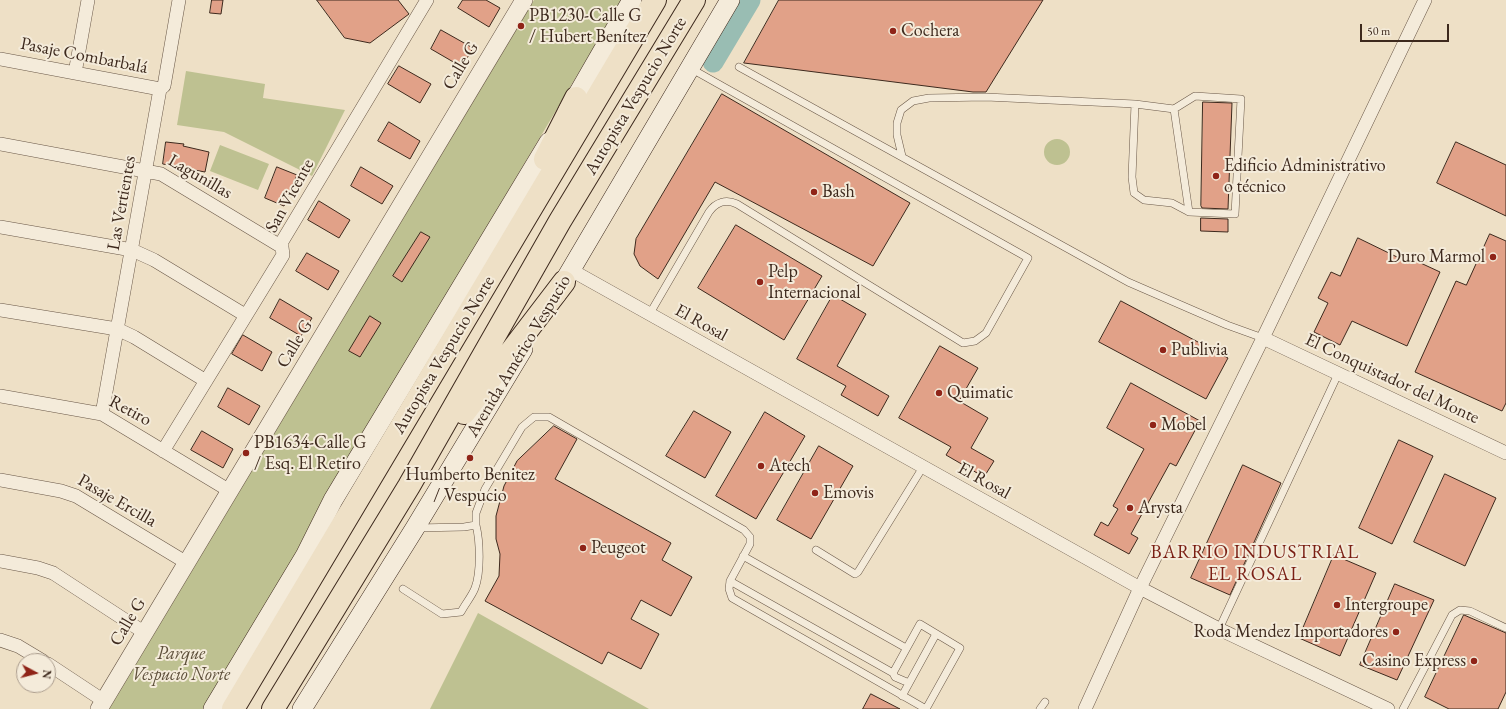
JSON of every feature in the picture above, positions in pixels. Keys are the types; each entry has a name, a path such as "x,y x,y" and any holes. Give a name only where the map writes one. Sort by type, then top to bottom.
{"highway":[{"name":"Autopista Vespucio Norte","path":"233,709 655,0"},
{"name":"Autopista Vespucio Norte","path":"273,709 409,486 560,221 694,0"},
{"path":"464,323 576,98"},
{"path":"409,486 567,276"}],"main road":[{"path":"213,709 305,556 334,500 576,98 632,0"},
{"name":"Avenida Américo Vespucio","path":"302,709 415,528 567,276 730,0"}],"street":[{"path":"75,73 88,0"},
{"name":"Las Vertientes","path":"102,414 160,89 164,86 179,0"},
{"name":"San Vicente","path":"163,451 283,255 283,250 280,245 427,0"},
{"name":"Calle G","path":"102,705 524,0"},
{"path":"1085,709 1140,588 1263,338 1425,0"},
{"name":"Pasaje Combarbalá","path":"0,59 160,89"},
{"name":"Lagunillas","path":"0,144 146,170 170,178 280,245"},
{"path":"0,227 132,250 154,260 245,315"},
{"name":"El Rosal","path":"567,276 649,315 1140,588 1219,629 1388,709"},
{"path":"0,310 117,330 134,337 206,381"},
{"name":"El Conquistador del Monte","path":"1263,338 1506,453"},
{"name":"Retiro","path":"0,396 102,414 230,491"},
{"name":"Pasaje Ercilla","path":"0,480 61,491 76,496 187,563"},
{"path":"0,561 44,569 53,573 145,633"},
{"path":"0,640 18,646 30,653"},
{"path":"56,670 102,705"}],"lane":[{"path":"739,67 1128,282 1227,325 1263,338"},
{"path":"649,315 709,212 717,204 727,201 737,204 963,343 974,341 986,333 1028,258 690,68"},
{"path":"902,156 897,135 897,123 901,110 913,101 928,98 986,97 1135,104 1174,109 1195,96 1241,98 1236,214 1189,212 1172,203 1144,200 1134,193 1132,177 1135,104"},
{"path":"1174,109 1189,212"},
{"path":"1219,629 1338,374"},
{"path":"403,589 442,614 461,612 475,588 478,575 479,537 476,525 476,513 485,490 522,427 534,417 549,417 744,530 750,537 750,544 730,581 728,589 732,598 902,696 926,709 960,648 920,624 893,673"},
{"path":"816,550 855,574 858,572 923,467"},
{"path":"415,528 464,527 476,525"},
{"path":"744,556 906,648"},
{"path":"730,581 909,683"},
{"path":"1402,709 1452,615 1460,610 1470,611 1506,628"},
{"path":"902,696 936,634"},
{"path":"1040,709 1044,702"}],"green space":[{"name":"Parque Vespucio Norte","path":"534,0 622,0 326,496 299,550 203,709 104,709"},
{"path":"186,71 265,84 263,98 345,110 312,176 224,132 177,125"},
{"path":"1057,139 1066,143 1070,152 1066,161 1057,165 1048,161 1044,152 1048,143"},
{"path":"220,145 269,164 258,190 210,171"},
{"path":"478,613 649,709 430,709"}],"building":[{"path":"212,0 223,0 221,14 210,13"},
{"path":"317,0 398,0 409,14 370,43 345,38"},
{"path":"463,0 486,0 500,8 489,27 458,8"},
{"name":"Cochera","path":"779,0 1043,0 986,92 973,92 744,63"},
{"path":"441,30 473,48 462,67 431,49"},
{"path":"399,66 431,84 420,103 388,84"},
{"name":"Bash","path":"722,94 910,203 873,266 715,182 658,279 640,266 634,254 636,239"},
{"path":"1203,102 1232,103 1228,209 1202,208 1201,206"},
{"path":"389,122 420,141 410,159 378,141"},
{"path":"166,142 184,144 183,146 209,152 205,172 163,164"},
{"path":"1456,142 1506,165 1506,216 1437,183"},
{"path":"277,167 297,175 284,206 265,198"},
{"path":"361,167 393,186 382,204 351,186"},
{"path":"319,201 350,220 339,238 308,220"},
{"name":"Edificio Administrativo o técnico","path":"1201,218 1228,219 1228,232 1201,231"},
{"name":"Pelp Internacional","path":"736,225 822,276 784,340 698,288"},
{"path":"421,232 430,237 402,282 393,276"},
{"path":"1490,234 1506,241 1506,403 1502,411 1415,372 1456,281 1466,285"},
{"path":"1358,238 1397,257 1399,253 1440,272 1407,346 1352,321 1340,345 1314,332 1328,303 1318,298 1331,272 1340,276"},
{"path":"307,253 339,271 328,290 296,271"},
{"path":"833,295 866,314 837,366 889,396 878,416 841,395 846,386 797,359"},
{"path":"280,299 312,318 301,336 270,318"},
{"name":"Publivia","path":"1121,301 1228,358 1206,399 1099,342"},
{"path":"370,316 381,323 360,357 349,351"},
{"path":"243,335 272,352 262,371 232,354"},
{"name":"Quimatic","path":"940,346 978,368 959,401 988,418 971,448 994,461 984,477 946,455 951,447 899,418"},
{"path":"1131,383 1200,421 1176,466 1170,463 1131,534 1138,538 1129,554 1094,535 1101,522 1108,526 1118,509 1113,506 1144,449 1107,428"},
{"path":"228,388 260,406 249,425 218,407"},
{"path":"694,411 731,432 705,478 666,456"},
{"name":"Atech","path":"765,412 805,436 756,519 716,496"},
{"name":"Peugeot","path":"554,426 577,439 555,479 671,543 662,560 692,577 671,616 641,600 631,619 659,634 641,669 608,652 602,664 485,601 499,576 500,554 496,539 496,516 504,486 517,461"},
{"path":"202,431 233,449 223,468 191,450"},
{"path":"1399,440 1433,456 1392,544 1359,528"},
{"name":"Emovis","path":"819,446 853,466 811,539 777,520"},
{"path":"1243,465 1281,483 1230,595 1191,578"},
{"path":"1445,474 1496,498 1465,566 1414,542"},
{"name":"Intergroupe","path":"1334,555 1376,573 1340,656 1299,638"},
{"name":"Roda Mendez Importadores","path":"1395,584 1434,600 1397,680 1360,665"},
{"name":"Casino Express","path":"1464,615 1506,633 1506,692 1498,709 1449,709 1425,697"},
{"path":"871,694 900,709 863,709"}],"waterway":[{"path":"713,62 750,0"}],"place":[{"name":"PB1230-Calle G / Hubert Benítez","path":"521,26"},
{"name":"Cochera","path":"893,31"},
{"name":"Edificio Administrativo o técnico","path":"1216,176"},
{"name":"Bash","path":"814,192"},
{"name":"Duro Marmol","path":"1493,257"},
{"name":"Pelp Internacional","path":"760,282"},
{"name":"Publivia","path":"1163,350"},
{"name":"Quimatic","path":"939,393"},
{"name":"Mobel","path":"1153,425"},
{"name":"PB1634-Calle G / Esq. El Retiro","path":"246,453"},
{"name":"Humberto Benitez / Vespucio","path":"470,458"},
{"name":"Atech","path":"761,466"},
{"name":"Emovis","path":"815,493"},
{"name":"Arysta","path":"1130,508"},
{"name":"Peugeot","path":"583,548"},
{"name":"Intergroupe","path":"1337,605"},
{"name":"Roda Mendez Importadores","path":"1396,632"},
{"name":"Casino Express","path":"1474,661"}],"district":[{"name":"BARRIO INDUSTRIAL EL ROSAL","path":"1255,564"}]}
